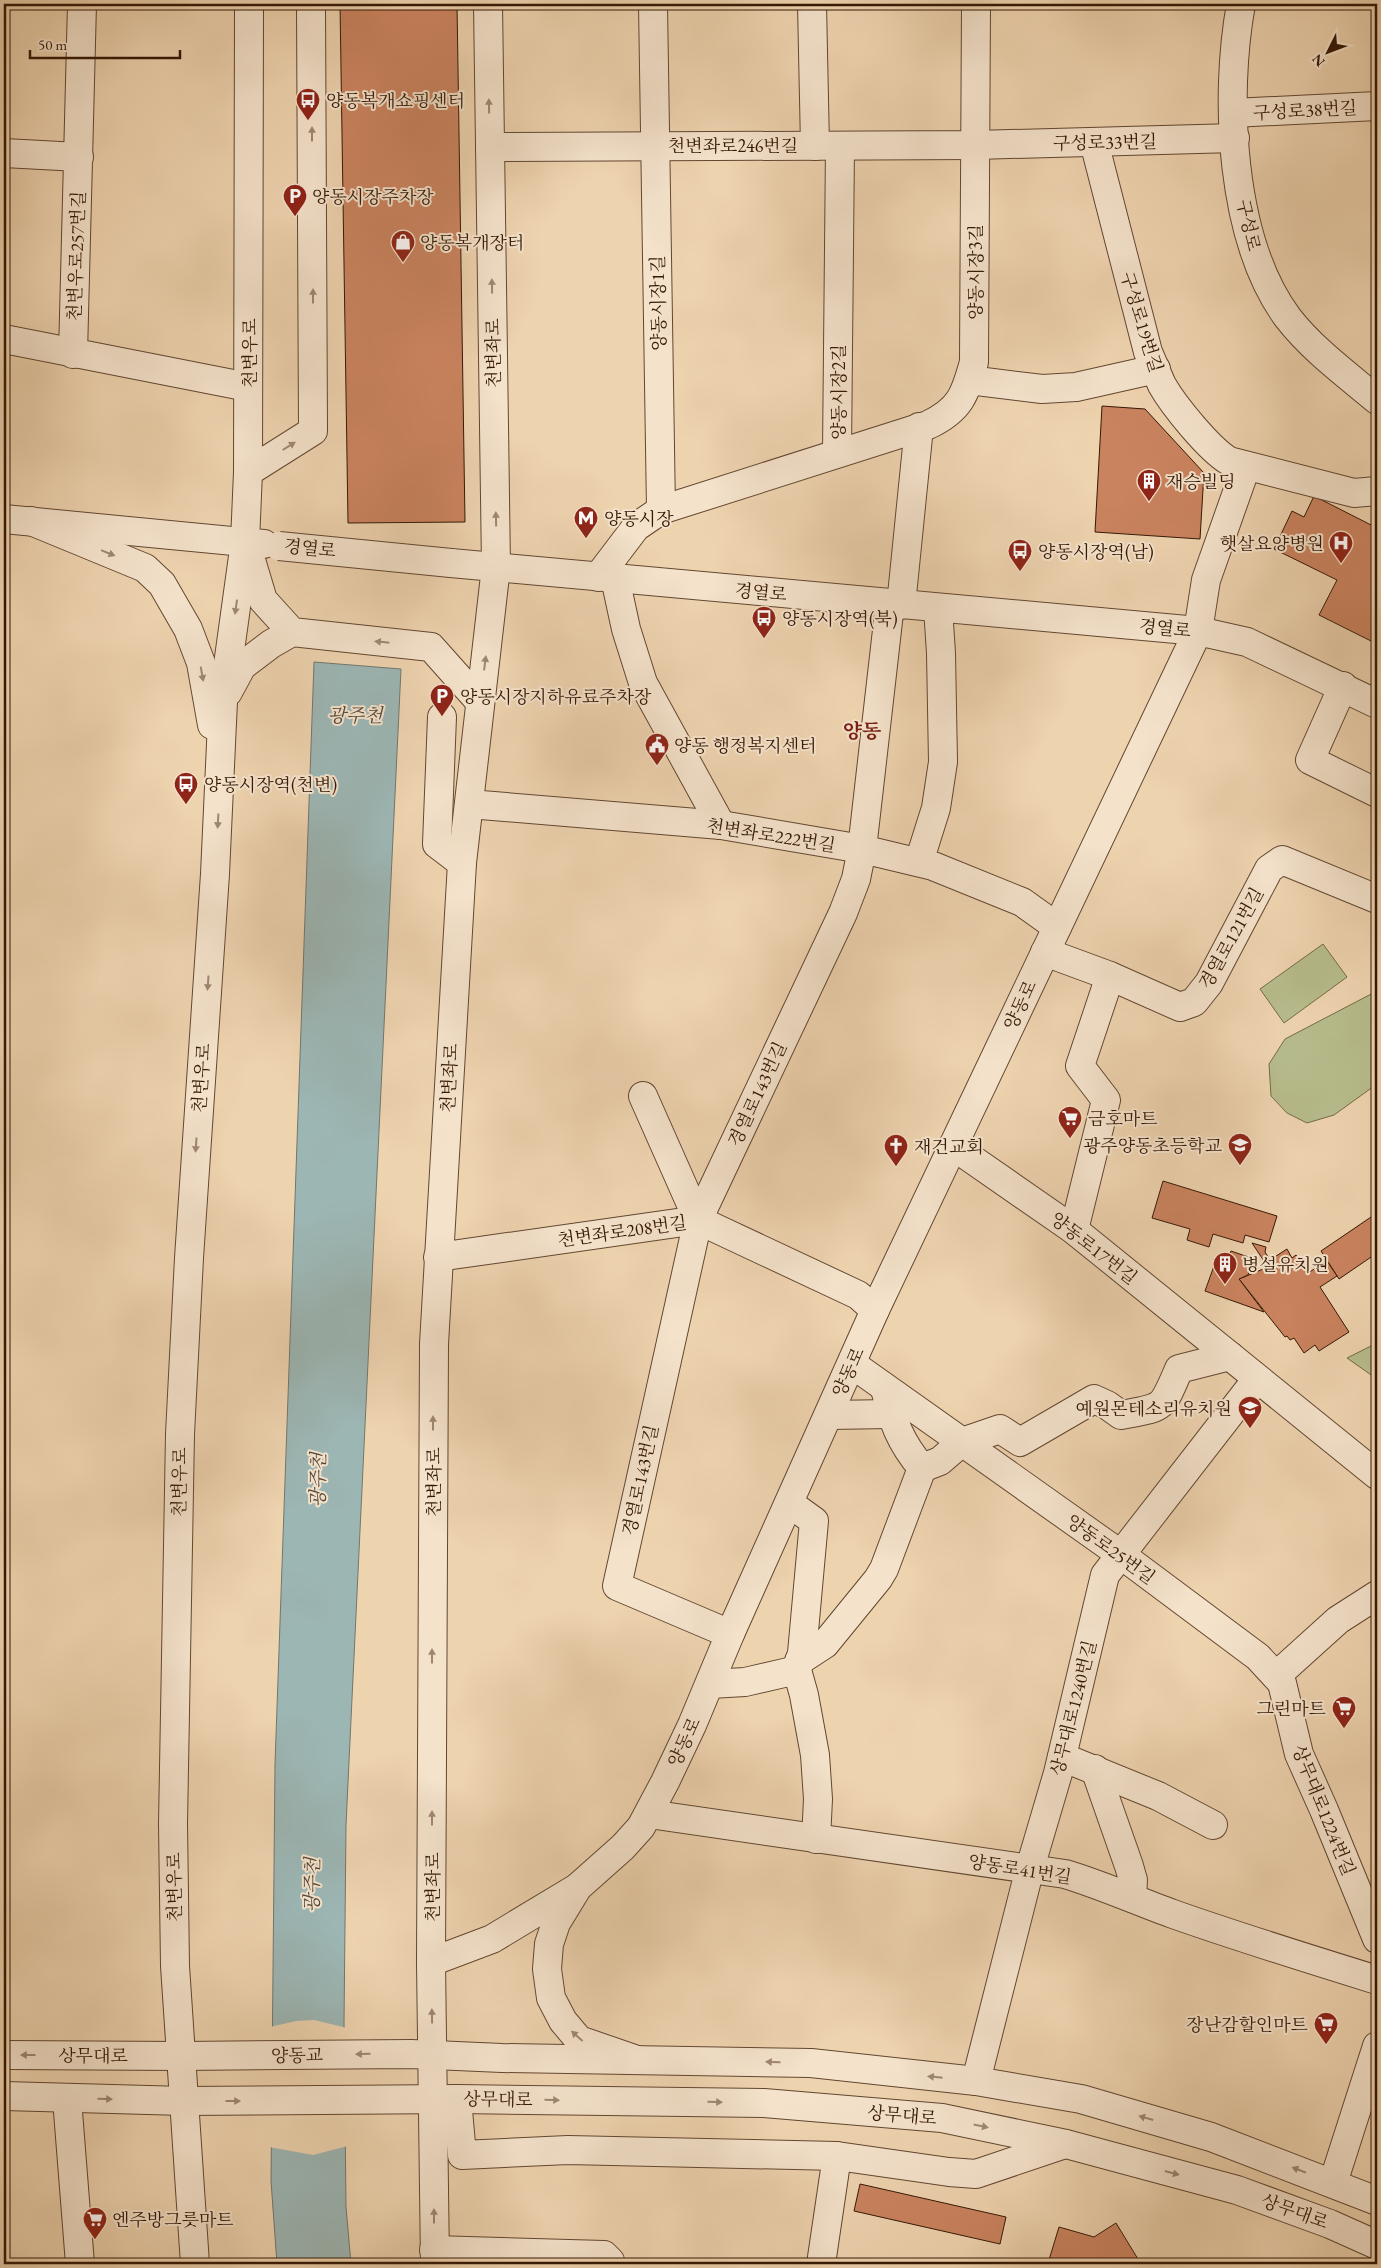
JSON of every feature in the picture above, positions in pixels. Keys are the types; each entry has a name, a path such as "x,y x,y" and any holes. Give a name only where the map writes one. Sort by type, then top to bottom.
{"street":[{"name":"천변우로257번길","path":"73,354 82,4"},
{"name":"천변우로","path":"195,2264 175,1966 173,1824 180,1434 189,1258 215,874 223,701 245,542 248,472 249,4"},
{"path":"248,472 313,431 311,4"},
{"name":"천변좌로","path":"434,2257 433,2099 422,2055 431,1962 434,1354 438,1257 462,863 496,568 488,4"},
{"name":"양동시장1길","path":"653,4 661,510"},
{"name":"양동시장2길","path":"661,510 837,453 827,146 812,4"},
{"name":"구성로","path":"1241,4 1234,65 1234,126 1238,173 1251,242 1268,287 1289,319 1316,350 1377,400"},
{"name":"양동시장3길","path":"837,453 920,427 947,416 960,400 969,380 974,362 978,7"},
{"name":"구성로38번길","path":"1234,126 1377,106"},
{"name":"구성로33번길","path":"976,145 1094,142 1234,126"},
{"name":"구성로19번길","path":"1094,142 1148,352 1162,385 1219,455 1246,467 1354,494 1368,494 1377,491"},
{"name":"천변좌로246번길","path":"490,147 976,145"},
{"path":"4,153 79,157"},
{"path":"4,339 248,387"},
{"path":"969,380 1042,389 1076,387 1156,369"},
{"name":"경열로143번길","path":"730,1634 617,1586 698,1220 843,913 856,879 862,850 920,427"},
{"path":"1198,631 1206,580 1246,467"},
{"path":"661,510 636,527 607,577 643,683 721,825"},
{"name":"경열로","path":"4,519 496,568 1198,631 1247,642 1343,686 1377,704"},
{"path":"30,522 145,568 162,584 188,629 200,663 220,771"},
{"path":"245,542 263,600 292,632 431,647 480,702"},
{"path":"919,862 936,808 943,762 941,653 938,608"},
{"name":"양동로","path":"637,2060 579,2040 563,2022 551,1998 547,1969 549,1944 556,1922 578,1886 623,1847 641,1827 649,1814 692,1725 730,1634 875,1310 1198,631"},
{"name":"천변우로","path":"223,701 242,666 271,644 292,632"},
{"path":"1343,686 1310,760 1377,793"},
{"path":"442,718 437,844 462,863"},
{"name":"천변좌로222번길","path":"469,804 721,825 862,850 933,866 1022,902 1057,927"},
{"name":"경열로121번길","path":"1110,976 1180,1007 1194,1002 1210,983 1269,869 1282,860 1377,899"},
{"path":"1045,952 1110,976 1080,1066 1106,1100 1074,1230"},
{"path":"643,1096 698,1220"},
{"name":"양동로17번길","path":"953,1146 1074,1230 1377,1475"},
{"name":"천변좌로208번길","path":"438,1257 698,1220 858,1295 875,1310"},
{"path":"922,1468 940,1462 962,1442 1000,1429 1020,1442 1094,1399 1121,1415 1157,1408 1166,1399 1179,1370 1230,1356"},
{"name":"양동로25번길","path":"852,1364 888,1402 962,1442 1120,1554 1267,1666"},
{"name":"상무대로1240번길","path":"976,2081 1030,1868 1062,1757 1104,1575 1257,1379"},
{"path":"829,1415 888,1402 903,1443 922,1468"},
{"path":"710,1684 745,1682 798,1665 825,1644 884,1569 922,1468"},
{"path":"789,1503 814,1521 798,1665 815,1755 818,1799 816,1839"},
{"path":"1267,1666 1377,1595"},
{"name":"상무대로1224번길","path":"1267,1666 1282,1683 1298,1754 1324,1810 1377,1939"},
{"path":"1062,1757 1158,1796 1213,1825"},
{"path":"1095,1770 1129,1866 1133,1880 1132,1898"},
{"name":"양동로41번길","path":"649,1814 1030,1868 1075,1877 1239,1937 1377,1980"},
{"path":"431,1962 492,1939 578,1886"},
{"path":"1333,2183 1377,2046"},
{"name":"상무대로","path":"4,2055 182,2056"},
{"path":"422,2055 811,2064 976,2081 1081,2099 1212,2137 1377,2201"},
{"name":"양동교","path":"182,2056 422,2055"},
{"path":"67,2099 80,2264"},
{"path":"10,2101 67,2099 184,2101"},
{"path":"433,2099 462,2156 568,2150 837,2156 976,2174 1066,2144"},
{"name":"상무대로","path":"184,2101 433,2099 764,2103 942,2118 1066,2144 1237,2190 1330,2224 1377,2245"},
{"path":"821,2264 837,2156"},
{"path":"434,2257 604,2255 610,2264"}],"green space":[{"path":"1323,944 1347,977 1284,1023 1260,989"},
{"path":"1377,991 1377,1084 1334,1115 1307,1123 1287,1113 1271,1096 1269,1064 1285,1039"},
{"path":"1377,1343 1377,1379 1347,1358"}],"water":[{"name":"광주천","path":"314,662 401,669 346,1825 344,2023 346,2207 351,2264 277,2264 271,2181 275,1764"}],"pier":[{"path":"314,2020 347,2028 348,2146 313,2155 269,2147 270,2027 296,2021"}],"building":[{"name":"양동복개장터","path":"340,4 457,4 465,522 348,523"},
{"name":"재승빌딩","path":"1102,406 1145,409 1204,473 1200,539 1095,532"},
{"name":"햇살요양병원","path":"1314,496 1377,528 1377,644 1319,615 1337,580 1274,549 1292,511 1304,517"},
{"path":"1163,1181 1277,1216 1269,1242 1245,1235 1243,1243 1213,1234 1209,1247 1187,1240 1190,1229 1152,1218"},
{"path":"1377,1213 1377,1253 1339,1279 1321,1251"},
{"path":"1252,1243 1266,1247 1265,1252 1270,1260 1287,1249 1292,1258 1296,1255 1308,1273 1327,1261 1337,1276 1320,1287 1349,1332 1319,1351 1315,1345 1304,1353 1294,1338 1290,1340 1287,1336 1285,1337 1239,1279 1268,1267"},
{"name":"병설유치원","path":"1231,1251 1254,1259 1248,1275 1239,1279 1264,1312 1205,1291 1214,1266 1225,1270"},
{"path":"860,2184 1006,2217 1000,2244 854,2211"},
{"path":"1116,2223 1141,2264 1103,2264 1101,2262 1098,2264 1064,2264 1049,2260 1059,2227 1094,2237"}],"place":[{"name":"양동복개쇼핑센터","path":"308,121"},
{"name":"양동시장주차장","path":"295,217"},
{"name":"양동복개장터","path":"403,263"},
{"name":"재승빌딩","path":"1149,502"},
{"name":"양동시장","path":"586,539"},
{"name":"햇살요양병원","path":"1341,564"},
{"name":"양동시장역(남)","path":"1020,572"},
{"name":"양동시장역(북)","path":"764,639"},
{"name":"양동시장지하유료주차장","path":"442,717"},
{"name":"양동 행정복지센터","path":"657,766"},
{"name":"양동시장역(천변)","path":"186,805"},
{"name":"금호마트","path":"1070,1139"},
{"name":"광주양동초등학교","path":"1240,1166"},
{"name":"재건교회","path":"896,1167"},
{"name":"병설유치원","path":"1225,1285"},
{"name":"예원몬테소리유치원","path":"1250,1429"},
{"name":"그린마트","path":"1344,1729"},
{"name":"장난감할인마트","path":"1326,2045"},
{"name":"엔주방그릇마트","path":"95,2240"}],"district":[{"name":"양동","path":"862,731"}]}
